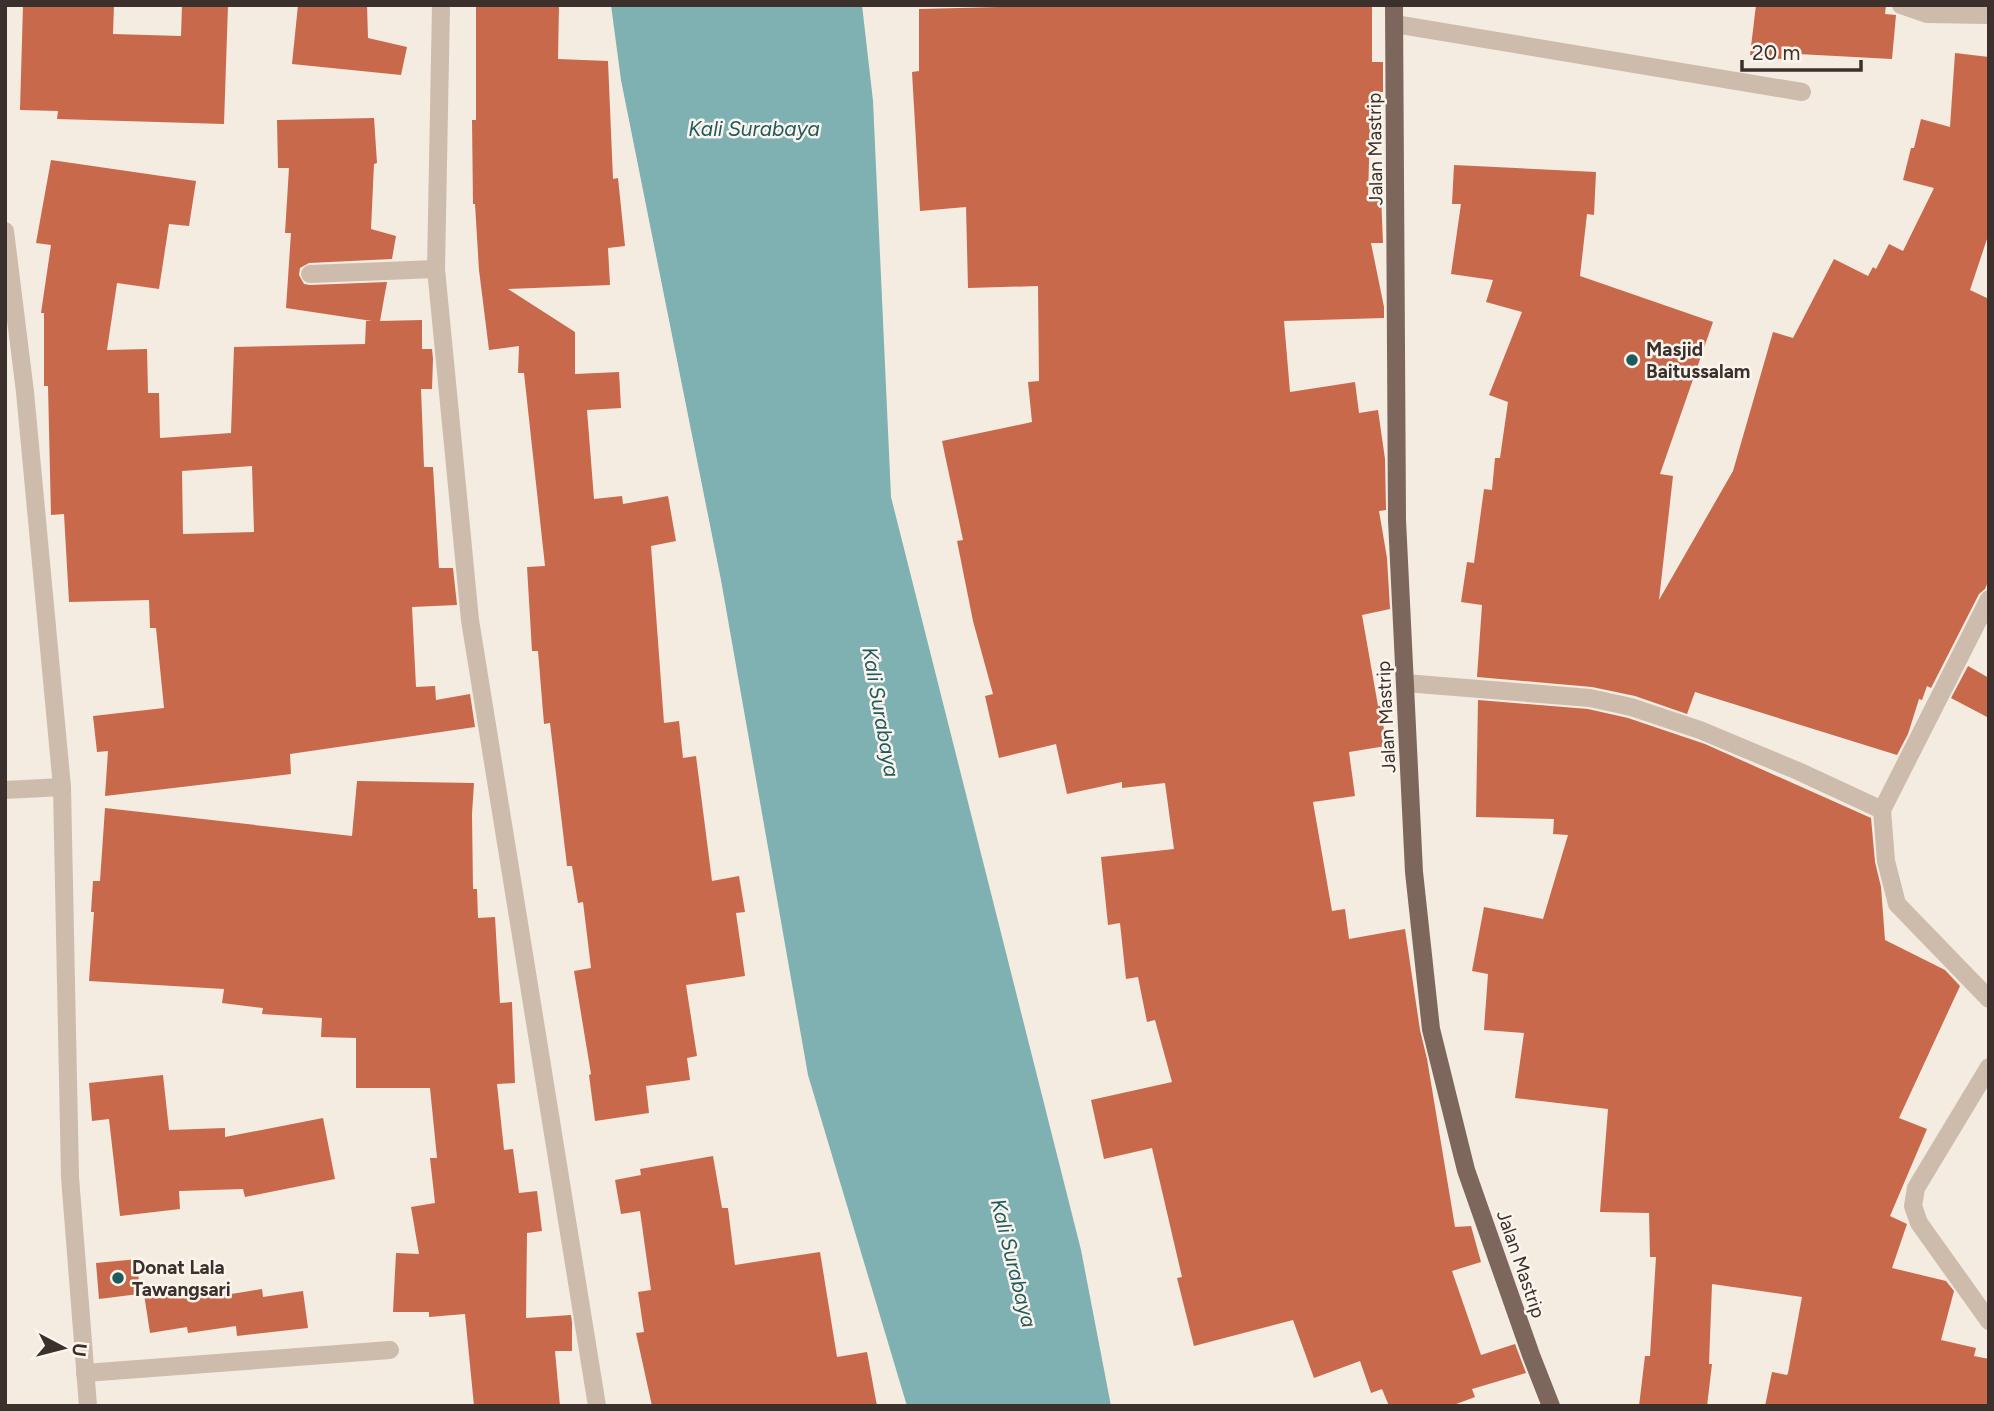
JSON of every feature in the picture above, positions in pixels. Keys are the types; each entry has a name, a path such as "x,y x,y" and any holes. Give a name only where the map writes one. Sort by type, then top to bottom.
{"main road":[{"name":"Jalan Mastrip","path":"1394,5 1397,520 1414,872 1431,1029 1466,1170 1551,1406"}],"street":[{"path":"441,5 436,269 470,620 597,1406"},
{"path":"1901,5 1927,14 1989,15"},
{"path":"1395,24 1802,92"},
{"path":"5,231 25,392 62,787 70,1177 88,1406"},
{"path":"310,274 436,269"},
{"path":"1989,599 1984,621 1882,810 1886,861 1897,904 1989,999"},
{"path":"1405,683 1590,698 1631,707 1700,730 1882,810"},
{"path":"11,790 62,787"},
{"path":"1989,1066 1916,1188 1913,1206 1919,1223 1989,1321"},
{"path":"85,1373 390,1350"}],"water":[{"name":"Kali Surabaya","path":"611,5 862,5 873,101 891,497 1081,1250 1111,1406 907,1406 808,1075 721,580 621,80"}],"building":[{"path":"23,5 114,5 113,34 181,36 182,5 228,5 224,124 57,119 58,111 20,110"},
{"path":"298,5 367,5 368,38 407,47 401,75 292,64"},
{"path":"476,5 559,5 558,59 608,61 613,179 618,178 625,246 608,248 610,285 508,289 575,332 575,374 619,372 621,408 587,410 594,499 622,496 623,504 668,496 676,541 651,546 664,723 679,721 683,758 696,756 712,881 739,876 745,912 736,913 745,976 686,985 697,1056 687,1058 690,1080 646,1086 649,1113 595,1121 591,1074 574,971 591,968 583,902 578,903 572,866 567,866 550,723 544,724 538,651 532,651 527,567 545,566 524,373 518,373 519,346 489,350 479,270 473,204 472,120 476,120"},
{"path":"1071,5 1372,5 1372,62 1383,62 1383,92 1371,92 1368,196 1381,195 1383,243 1371,243 1384,318 1284,321 1290,392 1355,382 1359,413 1378,410 1385,459 1386,510 1379,511 1387,558 1390,609 1362,615 1378,706 1381,706 1386,746 1349,752 1355,796 1313,802 1332,911 1345,909 1349,939 1405,929 1455,1227 1471,1226 1481,1262 1452,1271 1481,1355 1515,1344 1526,1373 1472,1389 1475,1397 1451,1406 1389,1406 1382,1389 1371,1393 1360,1361 1314,1378 1293,1320 1194,1346 1177,1278 1182,1277 1152,1148 1104,1159 1091,1100 1172,1082 1155,1020 1147,1022 1138,977 1126,979 1120,923 1108,925 1101,857 1174,849 1165,783 1122,788 1122,782 1067,794 1056,744 999,758 985,696 993,694 973,621 957,541 963,540 942,441 1032,422 1028,382 1039,381 1038,286 968,288 966,207 920,211 912,72 919,71 919,9"},
{"path":"1756,5 1886,5 1885,14 1896,15 1892,59 1798,54 1797,61 1750,55"},
{"path":"1955,53 1989,57 1989,233 1970,290 1989,299 1989,579 1931,688 1927,686 1922,700 1919,699 1908,734 1897,755 1695,692 1687,714 1635,696 1592,687 1477,677 1482,605 1461,602 1467,562 1474,563 1484,489 1492,490 1495,458 1500,458 1508,402 1489,395 1522,312 1486,302 1493,280 1451,274 1461,204 1452,204 1454,165 1596,172 1594,215 1587,214 1580,276 1713,322 1660,474 1673,476 1659,600 1733,471 1773,332 1793,338 1834,259 1868,276 1873,267 1876,269 1889,244 1903,251 1934,188 1903,180 1911,148 1914,148 1921,119 1950,127"},
{"path":"374,118 377,163 374,164 371,229 396,236 392,259 309,263 300,268 299,275 304,284 310,285 387,282 380,321 422,320 422,349 432,349 433,359 432,389 421,389 424,467 433,467 439,568 453,568 457,605 412,607 416,687 435,686 436,700 470,694 475,727 290,754 291,774 105,796 108,751 97,752 93,716 164,708 156,628 150,628 149,600 69,602 64,514 51,515 48,386 44,386 44,313 41,313 51,245 36,243 51,160 196,181 189,226 169,224 159,289 117,283 107,350 147,349 148,393 159,393 160,438 231,433 234,347 365,344 366,321 372,321 286,308 291,233 285,233 289,168 278,168 277,120","holes":["252,466 254,532 183,534 182,471"]},
{"path":"1968,666 1989,678 1989,718 1951,698"},
{"path":"1478,700 1588,709 1628,718 1705,744 1871,818 1885,940 1945,970 1960,986 1899,1118 1927,1129 1890,1216 1907,1224 1892,1268 1946,1281 1954,1291 1941,1340 1976,1348 1974,1356 1989,1359 1989,1406 1765,1406 1772,1372 1788,1373 1802,1297 1712,1284 1709,1364 1712,1364 1707,1406 1639,1406 1645,1356 1650,1356 1656,1257 1650,1257 1649,1213 1600,1212 1608,1109 1515,1098 1524,1033 1484,1030 1488,974 1472,971 1484,907 1543,919 1568,835 1553,834 1554,819 1476,817"},
{"path":"357,781 474,783 473,889 477,889 478,918 495,917 500,1003 512,1002 515,1083 497,1084 504,1150 513,1149 519,1193 537,1191 542,1231 527,1233 526,1318 571,1315 572,1351 555,1351 560,1406 474,1406 465,1314 429,1317 429,1312 393,1312 396,1253 419,1254 411,1207 435,1203 430,1158 437,1158 430,1088 356,1088 356,1038 321,1037 322,1018 262,1014 263,1008 222,1003 224,989 89,981 94,912 91,912 93,881 100,881 105,808 352,836"},
{"path":"163,1075 169,1130 225,1128 225,1137 323,1118 335,1179 245,1197 243,1189 179,1191 180,1209 120,1216 109,1119 92,1121 89,1083"},
{"path":"713,1156 722,1208 728,1208 735,1265 820,1252 837,1357 867,1352 877,1406 652,1406 636,1333 644,1332 638,1292 651,1290 640,1211 621,1214 615,1180 641,1175 640,1169"},
{"name":"Donat Lala Tawangsari","path":"138,1259 139,1294 99,1299 96,1263"},
{"path":"224,1284 225,1295 262,1289 263,1297 303,1291 308,1328 237,1336 236,1326 188,1333 187,1327 150,1333 144,1294"}],"place":[{"name":"Masjid Baitussalam","path":"1632,360"},
{"name":"Donat Lala Tawangsari","path":"118,1278"}]}
